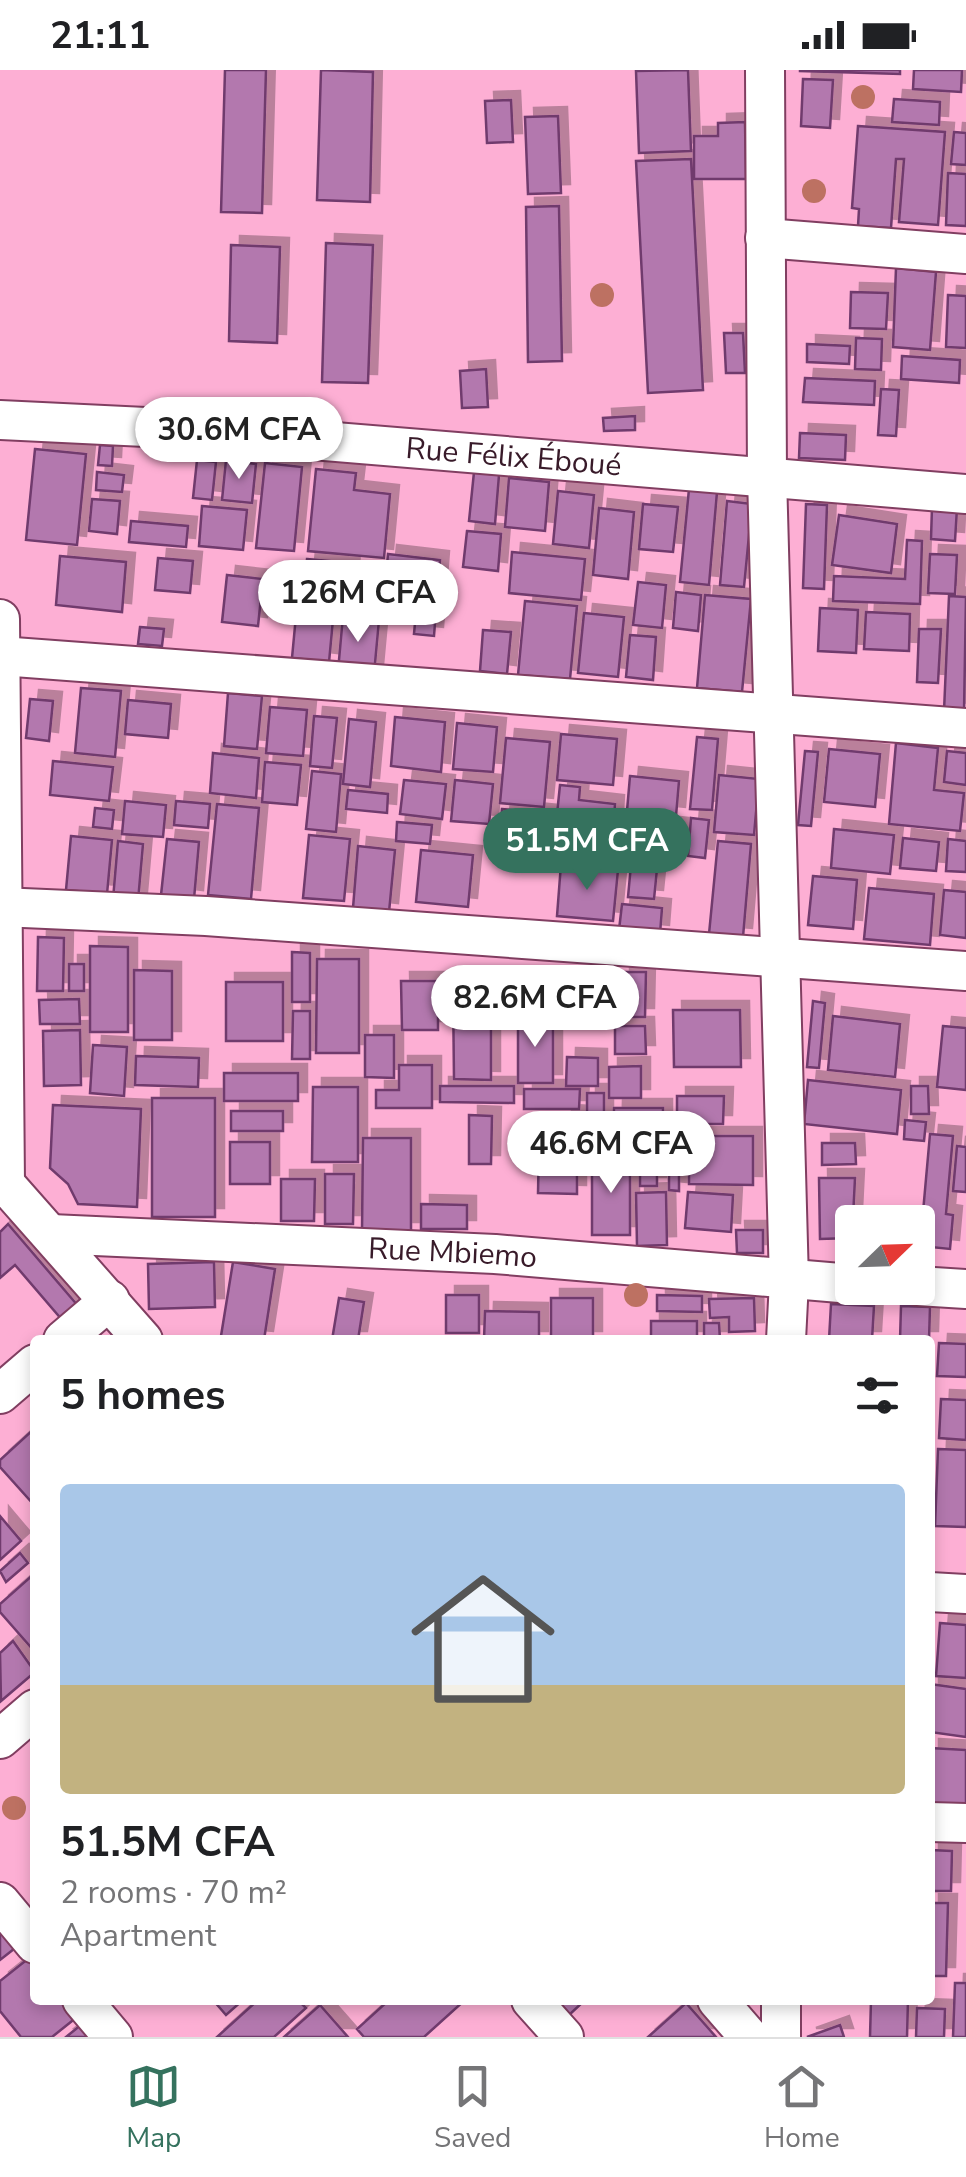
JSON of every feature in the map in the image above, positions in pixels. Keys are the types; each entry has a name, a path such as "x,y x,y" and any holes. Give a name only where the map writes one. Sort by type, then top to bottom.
{"street":[{"path":"765,70 768,476 776,710 777,956 789,1281 786,1335"},
{"path":"765,238 966,254"},
{"name":"Rue Félix Éboué","path":"0,420 166,428 966,494"},
{"path":"139,1335 2,1181 1,644 966,728"},
{"path":"1,907 206,916 966,971"},
{"name":"Rue Mbiemo","path":"52,1234 476,1252 835,1283"},
{"path":"935,1287 966,1288"},
{"path":"69,1335 110,1300"},
{"path":"0,1394 30,1368"},
{"path":"935,1592 966,1594"},
{"path":"0,1740 30,1713"},
{"path":"935,1822 966,1823"},
{"path":"0,1902 30,1938"},
{"path":"86,2005 113,2037"},
{"path":"535,2005 564,2037"},
{"path":"722,2005 749,2037"},
{"path":"781,2037 782,2005"}],"building":[{"path":"225,70 266,70 262,213 221,212"},
{"path":"321,70 373,72 370,202 317,200"},
{"path":"688,70 691,151 639,153 636,71"},
{"path":"900,70 900,74 800,71"},
{"path":"914,70 962,70 961,92 913,89"},
{"path":"803,79 833,80 830,128 801,126"},
{"path":"894,99 940,102 939,125 892,122"},
{"path":"511,100 513,142 487,143 485,101"},
{"path":"558,116 561,193 528,194 525,117"},
{"path":"745,122 746,179 694,179 694,136 718,136 718,123"},
{"path":"858,126 945,132 938,225 899,222 904,159 896,159 891,228 858,226 859,209 852,208"},
{"path":"954,132 966,133 966,165 951,164"},
{"path":"691,159 703,390 648,393 636,161"},
{"path":"948,173 966,174 966,226 946,225"},
{"path":"559,206 562,361 528,362 526,207"},
{"path":"326,243 373,245 368,383 322,382"},
{"path":"231,245 280,247 277,343 229,341"},
{"path":"896,268 936,272 930,350 893,347"},
{"path":"851,292 888,293 886,329 850,328"},
{"path":"948,295 966,296 966,348 946,347"},
{"path":"724,333 743,333 745,373 726,373"},
{"path":"856,338 882,339 881,370 855,369"},
{"path":"807,344 850,346 849,364 807,362"},
{"path":"902,356 960,360 959,383 901,379"},
{"path":"486,369 488,407 462,408 460,371"},
{"path":"805,378 875,381 874,405 803,402"},
{"path":"881,389 899,390 896,436 878,435"},
{"path":"635,416 635,430 604,431 603,418"},
{"path":"800,433 846,435 845,460 799,458"},
{"path":"100,445 113,446 112,466 98,465"},
{"path":"35,449 86,454 77,545 26,540"},
{"path":"197,460 216,462 212,500 193,498"},
{"path":"226,460 256,464 252,503 222,500"},
{"path":"265,463 302,467 294,551 256,548"},
{"path":"316,469 356,473 354,490 390,494 384,558 308,551"},
{"path":"97,472 124,475 122,492 96,490"},
{"path":"474,472 499,475 495,524 469,521"},
{"path":"509,478 549,482 545,531 505,527"},
{"path":"689,489 717,492 709,585 680,582"},
{"path":"558,491 594,495 589,548 553,544"},
{"path":"92,499 120,501 117,534 89,531"},
{"path":"727,501 752,504 744,587 720,585"},
{"path":"643,504 678,507 673,552 639,549"},
{"path":"806,504 827,505 824,589 803,588"},
{"path":"202,506 247,510 243,550 199,546"},
{"path":"932,507 957,508 955,541 931,539"},
{"path":"599,508 634,512 628,579 593,575"},
{"path":"839,515 897,524 891,573 832,565"},
{"path":"131,521 188,526 186,547 129,542"},
{"path":"467,531 501,534 498,571 463,567"},
{"path":"907,540 922,541 920,604 833,601 834,576 905,579"},
{"path":"512,552 585,559 581,600 509,593"},
{"path":"388,554 440,560 434,636 414,634 418,591 385,588"},
{"path":"930,554 957,555 955,594 928,593"},
{"path":"60,556 126,562 122,612 56,605"},
{"path":"158,558 193,561 190,593 155,590"},
{"path":"307,559 351,563 348,595 304,591"},
{"path":"227,575 263,579 258,626 222,622"},
{"path":"638,582 666,585 662,628 633,625"},
{"path":"676,592 701,595 698,631 673,628"},
{"path":"705,595 751,599 742,692 697,688"},
{"path":"949,596 966,597 964,712 944,711"},
{"path":"525,601 577,606 570,679 518,675"},
{"path":"297,605 334,609 329,662 292,658"},
{"path":"820,608 858,610 856,653 818,651"},
{"path":"866,612 910,614 909,651 864,649"},
{"path":"584,613 624,617 618,677 578,673"},
{"path":"343,616 379,620 374,674 338,671"},
{"path":"140,627 164,629 162,646 138,644"},
{"path":"919,629 941,629 938,683 917,682"},
{"path":"483,630 511,632 507,674 480,671"},
{"path":"630,635 656,637 653,680 626,677"},
{"path":"81,688 121,691 115,757 75,753"},
{"path":"228,693 262,696 257,749 224,746"},
{"path":"30,699 53,701 49,741 26,738"},
{"path":"128,700 171,704 168,738 125,734"},
{"path":"270,707 307,710 303,756 266,753"},
{"path":"314,716 337,718 332,768 310,766"},
{"path":"395,717 445,722 441,772 391,766"},
{"path":"349,719 376,722 370,787 343,784"},
{"path":"457,723 497,727 493,772 453,769"},
{"path":"561,734 617,739 613,785 557,780"},
{"path":"697,737 718,739 712,810 690,809"},
{"path":"506,738 550,742 544,807 500,803"},
{"path":"896,743 938,748 934,790 964,793 960,831 889,824"},
{"path":"829,749 880,754 875,807 824,802"},
{"path":"805,751 818,752 811,826 798,825"},
{"path":"947,751 966,753 966,785 944,782"},
{"path":"213,753 259,758 256,798 210,793"},
{"path":"53,761 113,767 109,801 50,795"},
{"path":"265,762 301,765 297,805 262,802"},
{"path":"312,771 341,774 336,832 306,829"},
{"path":"719,775 759,779 754,835 714,832"},
{"path":"630,776 679,781 676,816 627,811"},
{"path":"404,780 446,784 442,819 400,814"},
{"path":"455,780 493,784 489,824 451,821"},
{"path":"560,785 580,787 579,800 615,804 614,820 557,814"},
{"path":"348,790 388,794 387,813 346,809"},
{"path":"125,801 166,805 163,837 122,834"},
{"path":"176,801 210,804 208,828 174,825"},
{"path":"217,804 259,808 251,899 208,895"},
{"path":"95,808 114,810 112,829 93,827"},
{"path":"502,809 551,814 547,861 498,856"},
{"path":"691,818 709,820 705,858 688,856"},
{"path":"558,821 605,826 602,861 555,857"},
{"path":"397,822 432,825 430,844 396,841"},
{"path":"635,822 681,827 679,851 659,849 654,899 628,897"},
{"path":"834,829 894,835 890,874 831,868"},
{"path":"309,835 350,839 344,901 303,898"},
{"path":"71,836 112,840 107,894 66,890"},
{"path":"903,838 939,842 936,871 900,868"},
{"path":"167,839 199,842 194,899 161,895"},
{"path":"948,839 966,841 966,872 946,871"},
{"path":"118,841 143,844 138,901 113,899"},
{"path":"718,841 751,844 743,937 709,934"},
{"path":"358,846 395,850 389,912 353,908"},
{"path":"421,850 473,855 468,907 416,902"},
{"path":"561,864 618,870 613,921 557,916"},
{"path":"813,876 857,880 853,929 808,925"},
{"path":"869,888 934,894 930,945 864,939"},
{"path":"944,890 966,892 966,938 940,935"},
{"path":"622,904 662,908 660,934 619,930"},
{"path":"38,937 64,938 63,991 37,991"},
{"path":"90,946 128,947 128,1032 90,1032"},
{"path":"292,952 310,953 310,1002 292,1002"},
{"path":"317,959 359,959 359,1053 316,1053"},
{"path":"69,964 84,964 84,991 69,991"},
{"path":"134,970 172,971 172,1040 134,1040"},
{"path":"621,972 646,972 645,1017 621,1017"},
{"path":"561,976 589,976 589,1028 561,1027"},
{"path":"401,981 438,981 438,1030 402,1030"},
{"path":"226,982 283,982 283,1041 226,1041"},
{"path":"453,989 491,989 491,1080 454,1079"},
{"path":"79,999 80,1024 40,1024 39,1000"},
{"path":"813,1001 825,1003 819,1068 807,1067"},
{"path":"673,1010 740,1010 741,1067 674,1067"},
{"path":"293,1011 310,1011 310,1059 292,1059"},
{"path":"833,1016 900,1024 895,1077 828,1070"},
{"path":"518,1018 553,1018 553,1083 518,1083"},
{"path":"615,1026 645,1026 646,1054 615,1054"},
{"path":"943,1026 966,1028 966,1090 937,1087"},
{"path":"80,1030 81,1085 44,1086 43,1031"},
{"path":"365,1035 394,1035 394,1078 365,1077"},
{"path":"93,1045 127,1047 124,1096 90,1093"},
{"path":"136,1056 199,1058 198,1087 135,1085"},
{"path":"567,1057 598,1058 598,1086 566,1086"},
{"path":"399,1065 432,1065 432,1108 376,1108 376,1090 399,1090"},
{"path":"641,1066 641,1098 609,1098 609,1067"},
{"path":"224,1073 298,1073 298,1101 224,1101"},
{"path":"808,1080 901,1090 897,1134 804,1124"},
{"path":"440,1086 514,1086 514,1103 440,1102"},
{"path":"911,1086 928,1086 929,1114 911,1114"},
{"path":"313,1087 358,1087 358,1162 312,1162"},
{"path":"524,1089 580,1089 579,1109 524,1109"},
{"path":"587,1093 604,1093 604,1132 563,1131 563,1114 587,1115"},
{"path":"677,1096 724,1096 723,1124 677,1124"},
{"path":"152,1098 215,1098 215,1217 152,1217"},
{"path":"53,1105 141,1109 137,1207 78,1204 68,1184 50,1168"},
{"path":"614,1108 663,1108 663,1147 613,1146"},
{"path":"231,1111 283,1111 283,1131 231,1131"},
{"path":"469,1115 492,1116 491,1164 469,1164"},
{"path":"905,1120 926,1122 924,1141 904,1139"},
{"path":"930,1134 953,1136 946,1214 953,1215 950,1249 935,1248 935,1205 924,1205"},
{"path":"689,1136 753,1136 753,1185 689,1184"},
{"path":"669,1137 679,1137 679,1191 669,1190"},
{"path":"363,1138 411,1138 411,1231 362,1231"},
{"path":"230,1142 270,1142 270,1184 230,1184"},
{"path":"822,1143 855,1143 856,1164 822,1165"},
{"path":"539,1145 577,1145 577,1194 538,1193"},
{"path":"957,1146 966,1147 966,1192 953,1191"},
{"path":"592,1156 630,1156 630,1235 592,1235"},
{"path":"640,1156 657,1156 657,1186 640,1186"},
{"path":"325,1174 354,1174 353,1224 325,1224"},
{"path":"819,1178 855,1178 854,1205 835,1205 835,1239 820,1239"},
{"path":"281,1179 315,1179 314,1221 281,1221"},
{"path":"666,1192 667,1245 637,1246 636,1193"},
{"path":"688,1192 733,1195 731,1232 685,1228"},
{"path":"421,1204 467,1205 467,1229 421,1229"},
{"path":"8,1224 79,1307 63,1321 15,1265 0,1278 0,1232"},
{"path":"736,1230 763,1230 763,1253 737,1253"},
{"path":"214,1262 215,1307 149,1309 148,1264"},
{"path":"233,1262 275,1269 265,1335 221,1335"},
{"path":"446,1295 479,1295 479,1333 446,1333"},
{"path":"657,1295 702,1296 702,1312 657,1311"},
{"path":"339,1298 364,1302 359,1335 333,1335"},
{"path":"551,1298 593,1298 593,1335 551,1335"},
{"path":"754,1298 755,1331 729,1332 729,1317 710,1318 709,1299"},
{"path":"831,1304 874,1306 872,1335 829,1335"},
{"path":"901,1306 930,1307 929,1335 900,1335"},
{"path":"485,1311 539,1312 539,1335 484,1335"},
{"path":"651,1321 697,1321 697,1335 651,1335"},
{"path":"704,1323 719,1323 720,1335 704,1335"},
{"path":"939,1343 966,1344 966,1377 937,1376"},
{"path":"941,1399 966,1400 966,1440 939,1438"},
{"path":"30,1433 30,1500 0,1467 0,1460"},
{"path":"938,1449 966,1450 966,1527 935,1526"},
{"path":"0,1516 21,1541 0,1560"},
{"path":"20,1553 28,1563 6,1582 0,1571"},
{"path":"30,1577 30,1646 0,1612 0,1604"},
{"path":"940,1623 966,1625 966,1678 936,1676"},
{"path":"13,1641 30,1665 30,1676 1,1701 0,1653"},
{"path":"935,1685 966,1689 966,1737 935,1733"},
{"path":"935,1748 966,1750 966,1804 935,1803"},
{"path":"935,1850 952,1851 951,1891 935,1891"},
{"path":"935,1903 948,1903 946,1976 935,1976"},
{"path":"5,1928 19,1945 0,1960 0,1932"},
{"path":"29,1958 30,2005 67,2005 77,2017 52,2037 21,2037 0,2011 0,1981"},
{"path":"955,1983 966,1983 966,2037 953,2037"},
{"path":"217,2005 237,2005 226,2015"},
{"path":"252,2005 306,2008 274,2037 217,2037"},
{"path":"320,2005 348,2037 284,2037"},
{"path":"383,2005 459,2005 424,2037 364,2037 357,2029"},
{"path":"556,2005 580,2005 567,2017"},
{"path":"688,2005 716,2037 648,2037"},
{"path":"871,2005 908,2005 907,2037 870,2037"},
{"path":"917,2008 945,2009 944,2037 916,2037"},
{"path":"87,2020 101,2037 66,2037"},
{"path":"840,2025 844,2037 807,2037"}]}
